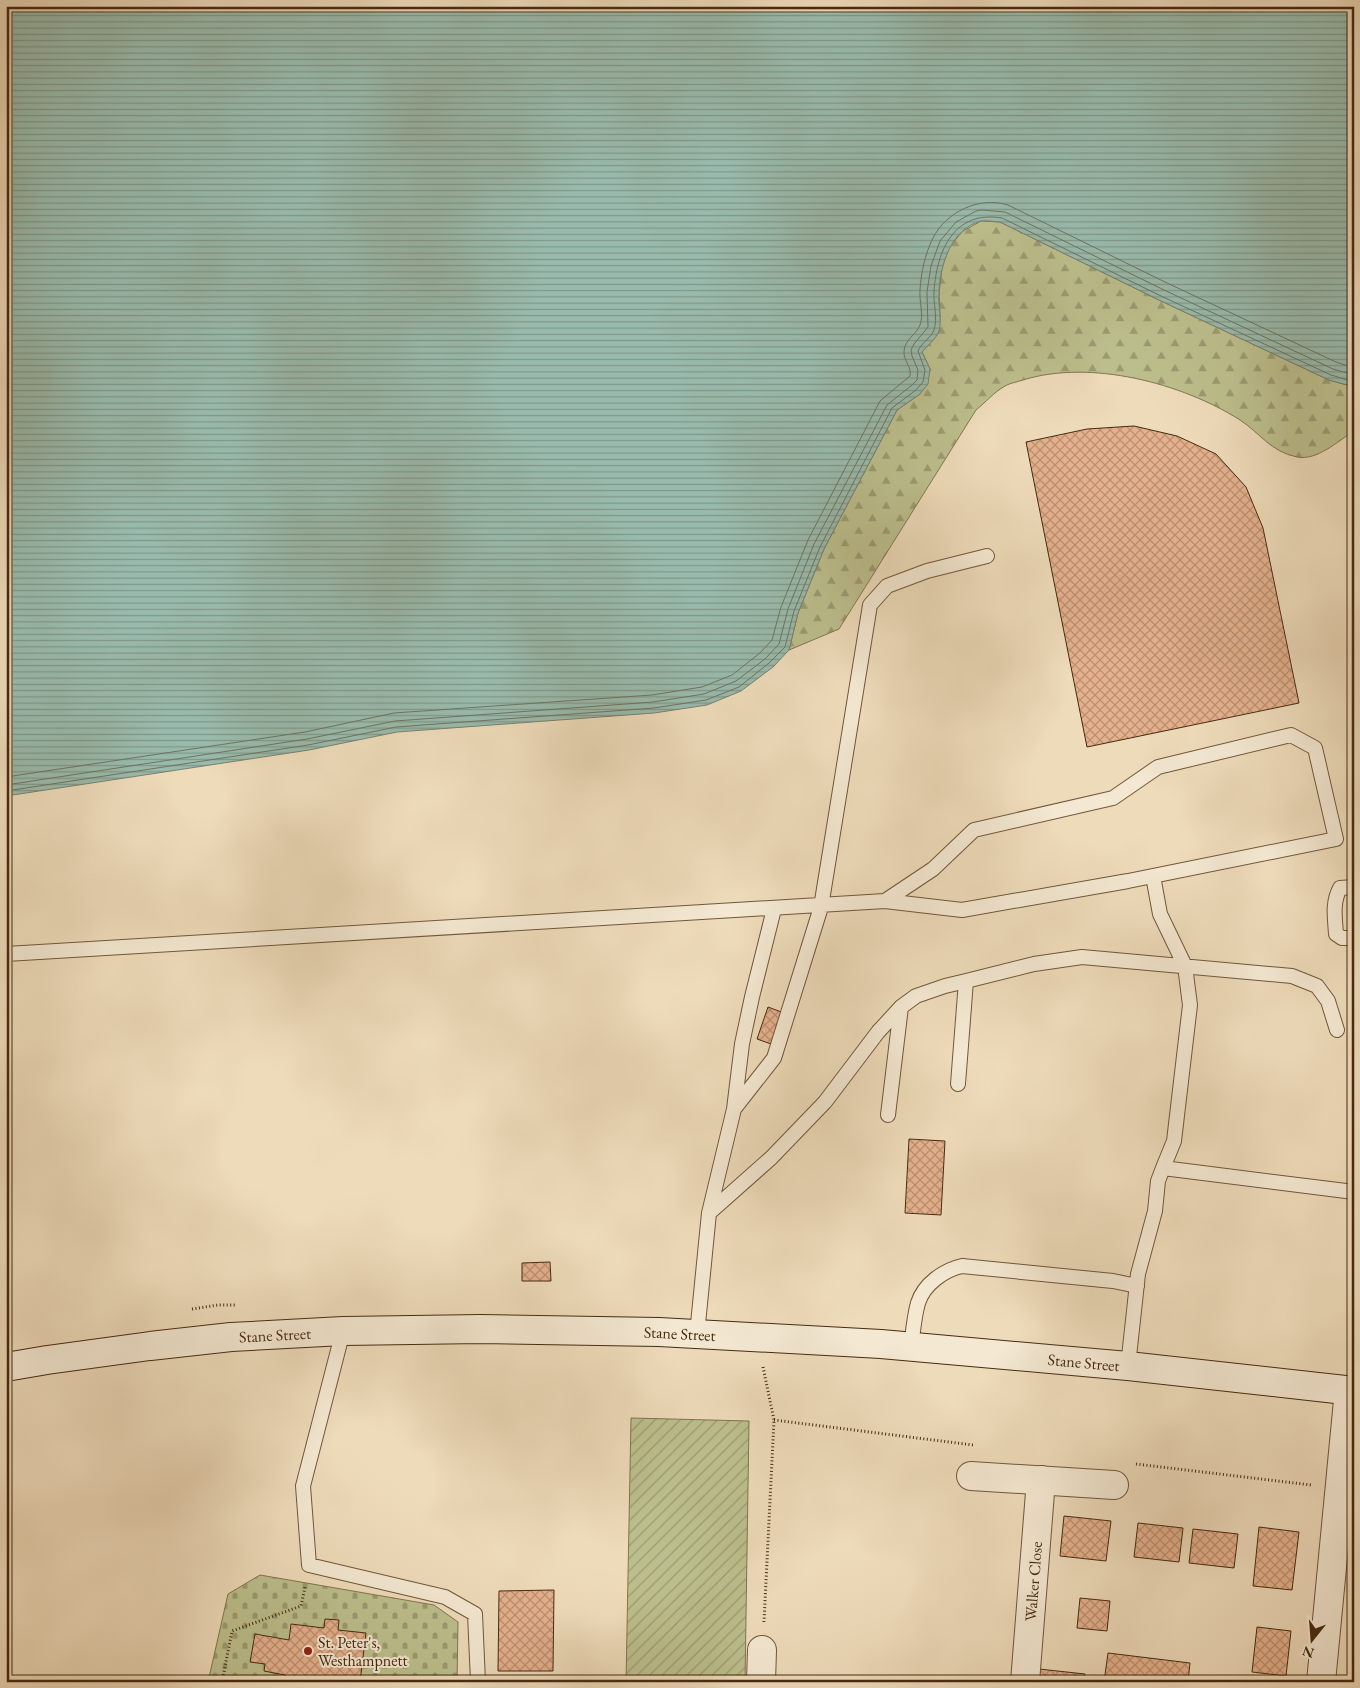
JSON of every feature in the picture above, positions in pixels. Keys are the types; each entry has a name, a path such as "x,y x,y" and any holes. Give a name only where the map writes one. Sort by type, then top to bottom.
{"street":[{"name":"Stane Street","path":"6,1367 159,1345 231,1337 343,1330 659,1332 910,1347 1128,1366 1351,1390"},
{"path":"1321,1682 1351,1390"},
{"path":"971,1476 1114,1484"},
{"name":"Walker Close","path":"1025,1682 1041,1480"},
{"path":"761,1682 762,1650"}],"lane":[{"path":"734,1109 774,1058 821,906 870,605 887,586 927,571 987,556"},
{"path":"6,954 885,902 962,910 1153,876 1336,839 1315,748 1291,734 1158,766 1113,798 974,830 933,869 885,902"},
{"path":"1128,1366 1138,1274 1155,1211 1158,1180 1174,1141 1190,1005 1185,966 1160,914 1153,876"},
{"path":"1354,886 1340,888 1334,905 1336,934 1342,938 1354,938"},
{"path":"697,1334 709,1213 734,1109 744,1035 774,909"},
{"path":"709,1213 771,1158 824,1102 878,1032 901,1007 916,996 945,986 1034,964 1082,957 1292,976 1317,986 1328,1000 1337,1030"},
{"path":"958,1084 966,981"},
{"path":"888,1115 901,1007"},
{"path":"1163,1168 1354,1192"},
{"path":"910,1347 918,1302 937,1277 949,1269 962,1266 1113,1281 1137,1286"},
{"path":"343,1330 303,1486 309,1565 446,1597 474,1614 478,1682"}],"path":[{"path":"762,1361 774,1420 762,1650"},
{"path":"222,1682 232,1631 301,1606 309,1565"}],"green space":[{"path":"981,221 1000,222 1329,380 1354,387 1354,431 1320,453 1312,456 1297,457 1288,455 1273,447 1240,420 1217,407 1191,395 1135,378 1077,372 1049,374 1009,384 997,391 976,410 839,629 789,650 798,613 824,549 897,410 920,394 930,369 922,352 939,332 939,293 942,267 950,246 963,231"},
{"path":"631,1418 749,1421 745,1682 626,1682"},
{"path":"260,1575 434,1605 458,1622 457,1682 208,1682 228,1594"}],"water":[{"path":"6,6 1354,6 1354,387 1329,380 1000,222 981,221 971,225 962,232 949,249 945,260 939,292 939,331 922,352 930,369 928,384 920,394 897,410 824,549 798,613 789,650 773,667 741,691 707,705 654,713 397,732 309,750 6,796"}],"building":[{"path":"1134,426 1177,436 1216,454 1246,487 1263,528 1299,703 1087,747 1026,442 1087,429"},
{"path":"768,1007 784,1013 774,1045 757,1039"},
{"path":"909,1139 945,1141 941,1215 905,1213"},
{"path":"550,1262 551,1281 522,1281 522,1263"},
{"path":"1064,1516 1111,1521 1106,1561 1060,1556"},
{"path":"1138,1523 1183,1528 1179,1562 1134,1557"},
{"path":"1259,1527 1299,1532 1292,1590 1253,1586"},
{"path":"1193,1529 1238,1534 1234,1568 1189,1563"},
{"path":"554,1590 553,1671 498,1671 499,1591"},
{"path":"1080,1598 1110,1601 1107,1631 1077,1628"},
{"name":"St. Peter's, Westhampnett","path":"325,1619 339,1620 338,1630 366,1633 360,1682 284,1682 285,1675 264,1671 265,1664 250,1662 255,1634 289,1640 291,1624 324,1628"},
{"path":"1257,1627 1291,1631 1286,1676 1252,1672"},
{"path":"1108,1653 1190,1663 1188,1682 1104,1682"},
{"path":"1039,1669 1085,1674 1084,1682 1038,1682"}],"place":[{"name":"St. Peter's, Westhampnett","path":"308,1651"}]}
